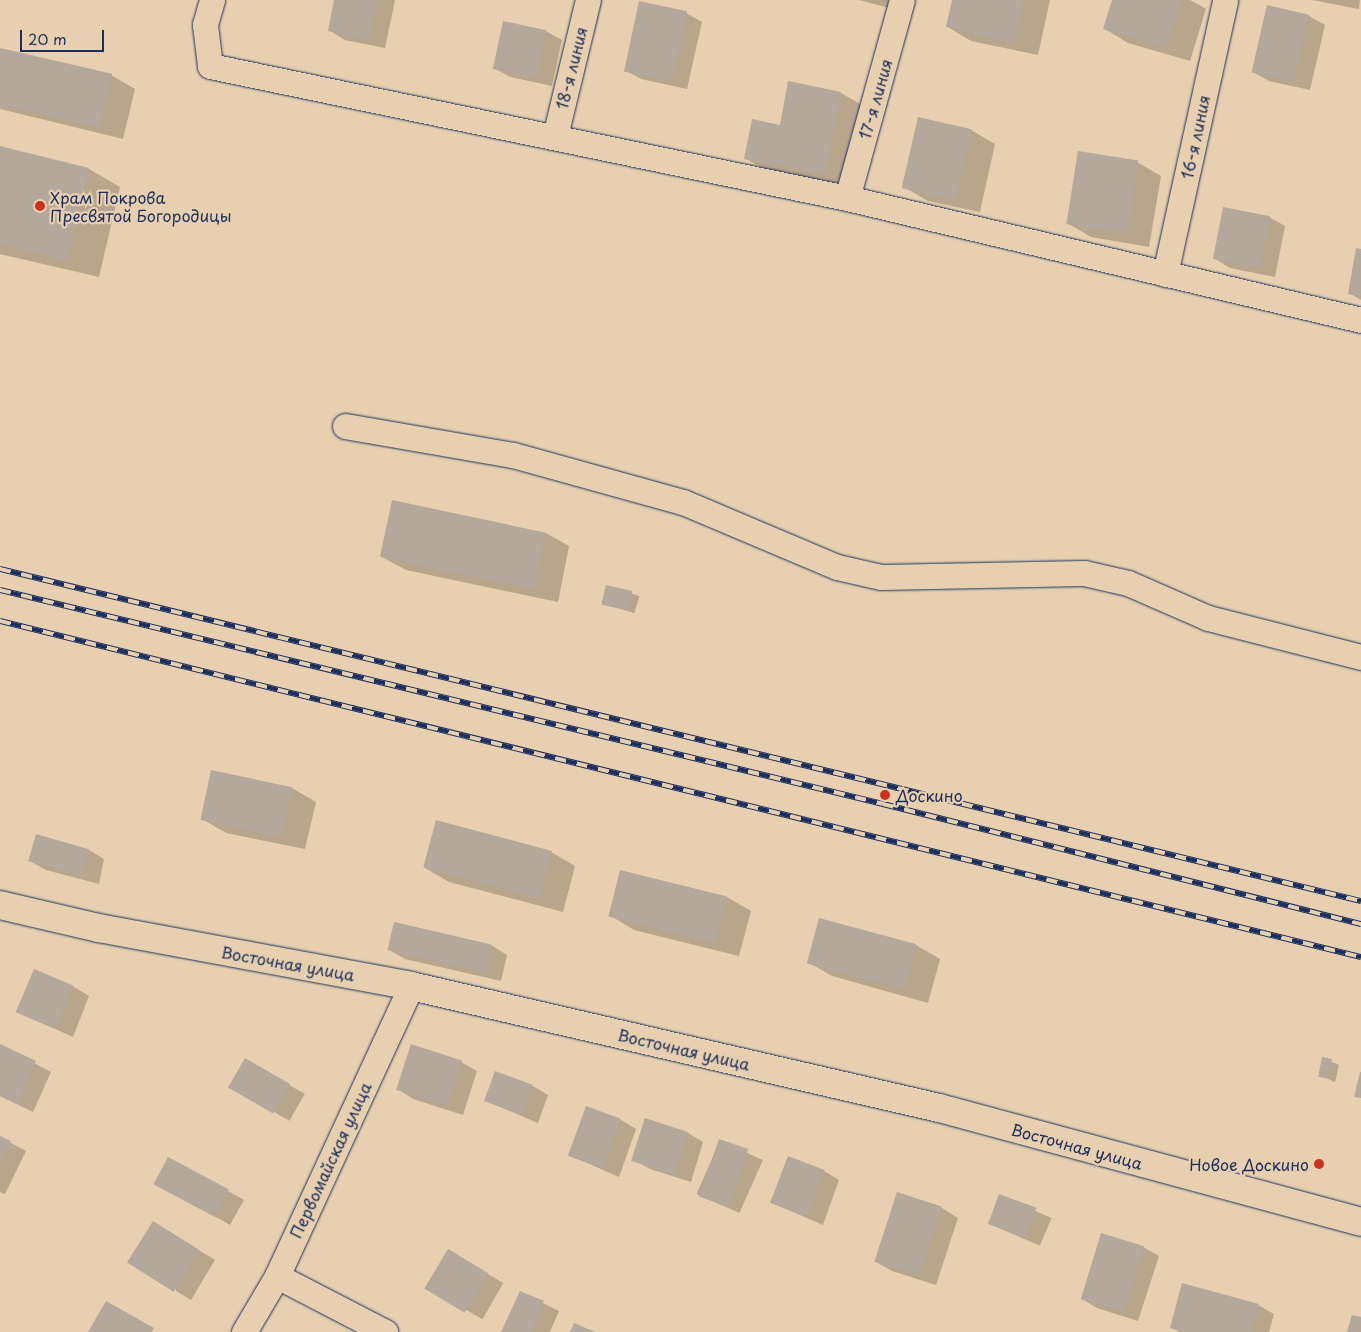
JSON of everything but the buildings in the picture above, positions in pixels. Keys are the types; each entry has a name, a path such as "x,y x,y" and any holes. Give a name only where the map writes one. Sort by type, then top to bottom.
{"main road":[{"name":"Восточная улица","path":"0,905 99,928 411,986 939,1108 1361,1222"}],"street":[{"path":"212,0 205,25 210,66 847,198 1361,320"},
{"name":"18-я линия","path":"555,136 588,0"},
{"name":"17-я линия","path":"847,198 902,0"},
{"name":"16-я линия","path":"1165,274 1225,0"},
{"path":"345,426 513,455 683,502 837,568 881,577 1084,573 1128,583 1208,618 1361,657"},
{"name":"Первомайская улица","path":"244,1332 277,1276 411,986"},
{"path":"277,1276 385,1332"}],"railway":[{"path":"0,569 1361,901"},
{"path":"0,590 883,804 1361,924"},
{"path":"0,621 1361,957"}],"place":[{"name":"Храм Покрова Пресвятой Богородицы","path":"40,206"},
{"name":"Доскино","path":"885,795"},
{"name":"Новое Доскино","path":"1319,1164"}]}
